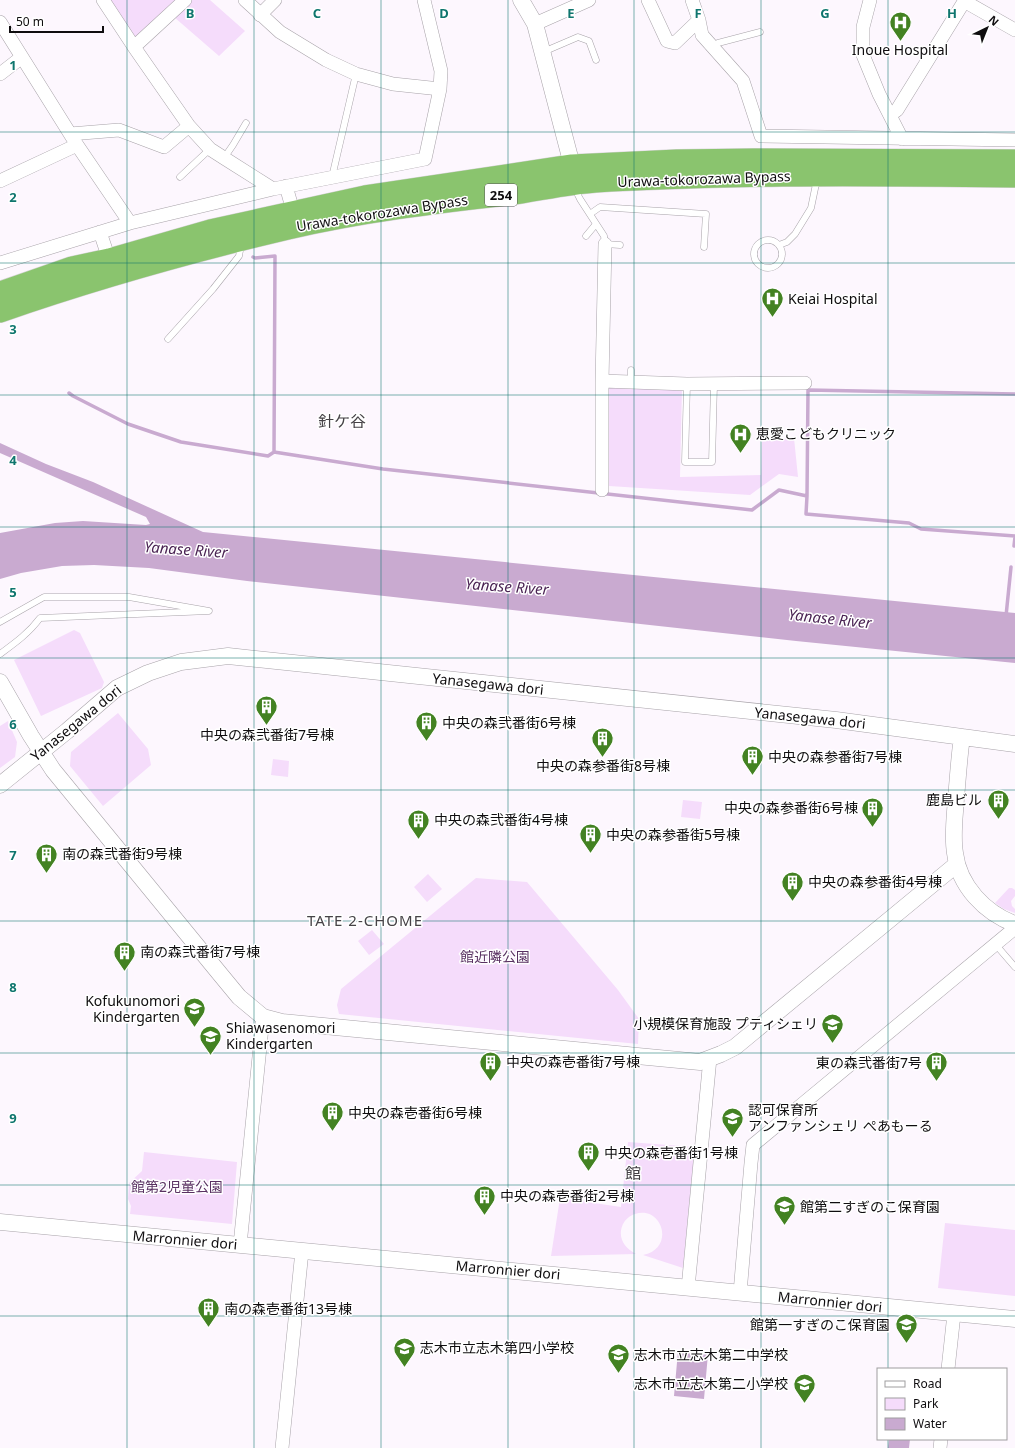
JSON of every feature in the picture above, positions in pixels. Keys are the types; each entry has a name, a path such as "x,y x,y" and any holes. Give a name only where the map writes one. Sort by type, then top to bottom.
{"highway":[{"name":"Urawa-tokorozawa Bypass","path":"0,292 72,267 109,259 210,230 291,220 367,214 470,198 510,195 572,175 633,159 1015,160"},
{"name":"Urawa-tokorozawa Bypass","path":"572,175 594,182 692,177 1015,177"},
{"name":"Urawa-tokorozawa Bypass","path":"0,312 147,265 242,241 291,220"}],"street":[{"path":"103,0 134,48 189,126 210,148 224,158 280,188 291,220"},
{"path":"134,48 186,0"},
{"path":"245,0 280,32 302,47 356,74 393,84 440,89"},
{"path":"260,14 275,0"},
{"path":"0,263 130,223 280,188 425,159 440,89 441,71 424,0"},
{"path":"521,0 535,24 572,175"},
{"path":"535,24 589,0"},
{"path":"648,0 668,42 675,43 699,20"},
{"path":"692,0 699,20 702,35 743,81 761,136 902,140 1015,140"},
{"path":"870,0 863,27 863,56 879,94 902,140"},
{"path":"890,115 897,110 964,0 1015,30"},
{"path":"0,22 74,139 130,223"},
{"path":"0,74 22,57"},
{"path":"0,181 74,139 119,130 164,147 189,126"},
{"path":"100,232 109,259"},
{"path":"602,490 602,381 605,244"},
{"path":"602,381 631,376 687,384 805,383"},
{"name":"Yanasegawa dori","path":"0,785 117,688 148,672 180,662 228,656 836,720 1015,744"},
{"path":"0,682 53,770 239,997 263,1018 282,1022 700,1062 735,1047 957,864"},
{"path":"962,737 953,831 957,864 969,889 981,903 1000,918 1015,924"},
{"path":"740,1293 753,1145 1015,928"},
{"path":"240,1245 263,1018"},
{"path":"688,1288 710,1058"},
{"name":"Marronnier dori","path":"0,1222 1015,1320"},
{"path":"282,1448 302,1251"},
{"path":"948,1368 954,1314"}],"lane":[{"path":"713,48 718,43 760,32"},
{"path":"542,52 578,37 589,42 596,60"},
{"path":"332,178 356,74"},
{"path":"224,158 246,123"},
{"path":"180,178 210,148"},
{"path":"572,175 580,199 604,236 605,244 620,245"},
{"path":"779,245 787,242 795,234 811,208 818,176"},
{"path":"590,214 600,207 706,214 703,247 712,247"},
{"path":"586,236 596,224"},
{"path":"764,240 772,240 779,245 782,254 778,263 770,268 765,268 757,262 754,248 760,242 764,240"},
{"path":"168,339 213,289 239,256 242,241"},
{"path":"687,384 685,462 712,462 714,384"},
{"path":"0,622 44,597 129,597 209,611 40,618 33,628 0,654"},
{"path":"996,945 1015,966"}],"green space":[{"path":"109,0 180,0 139,38 134,37"},
{"path":"191,0 210,0 245,31 219,56 174,17"},
{"path":"609,386 682,388 680,477 761,475 762,438 794,438 798,477 779,474 750,495 609,486"},
{"path":"74,630 80,633 104,682 102,688 41,716 14,660"},
{"path":"118,713 148,749 151,765 103,806 70,766 71,752"},
{"path":"8,721 17,742 15,757 0,768 0,726"},
{"path":"273,759 289,761 288,777 271,775"},
{"path":"683,800 702,802 700,819 681,817"},
{"path":"428,874 442,889 427,902 414,887"},
{"name":"館近隣公園","path":"476,878 527,882 618,990 639,1019 638,1044 339,1014 337,1005 341,989"},
{"path":"1009,888 1015,890 1015,896 1011,901 1012,906 1015,909 1015,913 1004,909 995,903"},
{"path":"372,930 384,944 369,955 358,941"},
{"path":"628,1142 695,1147 683,1268 643,1255 653,1251 659,1244 662,1237 662,1228 658,1221 652,1216 644,1213 635,1214 629,1217 624,1222 621,1229 621,1238 623,1242 628,1249 636,1254 551,1256 560,1198 621,1207"},
{"name":"館第2児童公園","path":"144,1152 237,1162 232,1224 130,1214 131,1206 128,1199 129,1183 142,1171"},
{"path":"945,1223 1015,1230 1015,1296 938,1288"}],"water":[{"name":"Yanase River","path":"0,443 46,464 93,482 203,532 1015,613 1015,663 796,641 247,581 149,568 94,565 62,566 21,573 0,579 0,533 55,523 83,521 150,524 146,517 0,453"},
{"path":"678,1351 708,1354 704,1399 674,1396"},
{"path":"889,1440 910,1440 909,1448 888,1448"}],"waterway":[{"path":"253,257 275,256 274,452 383,469 752,510 779,490 807,496 808,390 1015,394"},
{"path":"69,393 128,424 181,442 268,456 274,452"},
{"path":"807,496 806,514 909,523 921,529 1015,536"},
{"path":"1014,546 1015,537"},
{"path":"1006,616 1011,567"}],"place":[{"name":"Inoue Hospital","path":"900,42"},
{"name":"Keiai Hospital","path":"773,318"},
{"name":"恵愛こどもクリニック","path":"740,454"},
{"name":"中央の森弐番街7号棟","path":"267,726"},
{"name":"中央の森弐番街6号棟","path":"426,742"},
{"name":"中央の森参番街8号棟","path":"603,758"},
{"name":"中央の森参番街7号棟","path":"753,776"},
{"name":"鹿島ビル","path":"998,820"},
{"name":"中央の森参番街6号棟","path":"873,828"},
{"name":"中央の森弐番街4号棟","path":"419,840"},
{"name":"中央の森参番街5号棟","path":"591,854"},
{"name":"南の森弐番街9号棟","path":"47,874"},
{"name":"中央の森参番街4号棟","path":"792,902"},
{"name":"南の森弐番街7号棟","path":"125,972"},
{"name":"Kofukunomori Kindergarten","path":"195,1028"},
{"name":"小規模保育施設 プティシェリ","path":"833,1044"},
{"name":"Shiawasenomori Kindergarten","path":"211,1056"},
{"name":"中央の森壱番街7号棟","path":"491,1082"},
{"name":"東の森弐番街7号","path":"937,1082"},
{"name":"中央の森壱番街6号棟","path":"333,1132"},
{"name":"認可保育所 アンファンシェリ ぺあもーる","path":"732,1138"},
{"name":"中央の森壱番街1号棟","path":"589,1172"},
{"name":"中央の森壱番街2号棟","path":"484,1216"},
{"name":"館第二すぎのこ保育園","path":"785,1226"},
{"name":"南の森壱番街13号棟","path":"209,1328"},
{"name":"館第一すぎのこ保育園","path":"906,1344"},
{"name":"志木市立志木第四小学校","path":"405,1368"},
{"name":"志木市立志木第二中学校","path":"618,1374"},
{"name":"志木市立志木第二小学校","path":"804,1404"}],"district":[{"name":"針ケ谷","path":"342,421"},
{"name":"TATE 2-CHOME","path":"365,921"},
{"name":"館","path":"633,1173"}]}
